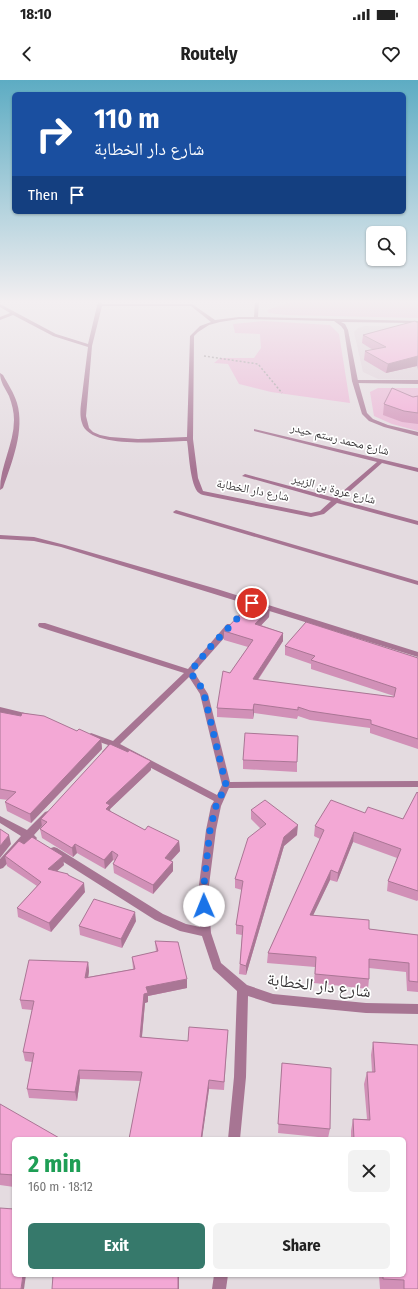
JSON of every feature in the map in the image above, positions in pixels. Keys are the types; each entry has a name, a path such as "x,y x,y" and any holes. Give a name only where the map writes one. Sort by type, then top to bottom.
{"street":[{"path":"89,356 83,416 85,427 92,434 107,439 190,439"},
{"name":"شارع دار الخطابة","path":"191,356 190,439 195,478 201,492 311,515 322,514 381,461"},
{"path":"351,356 355,381 364,413 371,420 386,426 418,434"},
{"path":"0,375 15,404 16,417 13,446 0,488"},
{"path":"355,381 418,382"},
{"name":"شارع محمد رستم حيدر","path":"256,430 418,470"},
{"name":"شارع عروة بن الزبير","path":"245,476 418,523"},
{"path":"176,512 418,583"},
{"path":"0,537 47,541 250,606 418,655"},
{"path":"97,761 113,744 190,672 237,619"},
{"path":"42,625 190,672 200,685 204,694 226,785 418,784"},
{"path":"0,710 41,719"},
{"path":"80,732 113,744 219,800"},
{"name":"شارع دار الخطابة","path":"226,785 219,800 210,830 203,893 206,933 217,966 243,989 273,999 366,1008 418,1009"},
{"path":"0,865 55,807"},
{"path":"0,819 159,917 184,928 206,933"},
{"path":"234,1137 240,1077 243,989"},
{"path":"219,1289 221,1277"}],"path":[{"path":"204,356 258,364 282,394"}],"shaded area":[{"path":"255,356 343,356 350,403 271,392 239,384 228,364 214,363 220,358 254,358"},
{"path":"359,356 418,356 418,380 378,379 363,372"},
{"path":"378,388 418,388 418,431 392,424 374,416 370,392"}],"building":[{"path":"375,356 416,356 388,364"},
{"path":"392,388 413,397 418,396 418,413 404,411 384,404"},
{"path":"252,602 270,608 255,624 283,633 253,679 394,697 396,688 311,660 315,656 285,646 306,622 418,658 418,739 371,724 371,720 310,711 298,707 298,710 254,704 253,710 217,708 223,671 230,673 253,640 224,631"},
{"path":"0,712 21,716 22,713 44,716 77,731 79,729 101,739 30,814 5,802 16,792 0,789"},
{"path":"245,733 298,736 297,762 243,760"},
{"path":"110,744 128,752 129,750 151,761 106,803 110,805 106,809 145,830 148,826 179,841 165,858 173,862 153,885 113,864 118,855 112,851 104,860 75,844 72,848 40,829 47,822 41,819"},
{"path":"417,792 418,891 388,881 401,849 354,832 338,873 331,870 310,915 369,920 369,929 418,935 418,982 409,981 409,963 369,959 369,979 315,974 316,957 268,953 324,830 315,826 331,800 365,813 368,807 403,819"},
{"path":"265,800 298,825 284,837 246,966 240,964 243,926 236,925 243,881 235,879 248,838 266,824 251,810"},
{"path":"0,829 9,835 0,846"},
{"path":"32,837 63,856 48,869 68,874 84,883 49,923 17,908 41,882 5,856 19,841 24,844"},
{"path":"94,899 135,912 121,939 79,926"},
{"path":"155,941 178,942 187,979 146,987 148,993 144,994 140,1037 188,1041 189,1027 228,1030 224,1082 209,1080 201,1137 129,1137 142,1072 79,1070 75,1092 27,1089 34,1053 23,1052 34,1001 20,1000 29,960 88,962 85,978 135,969 132,957 158,951"},
{"path":"373,1042 418,1045 418,1289 404,1289 404,1280 383,1279 383,1277 406,1277 406,1137 354,1137 353,1119 370,1120 367,1072 375,1072"},
{"path":"282,1063 331,1068 330,1129 278,1124"},
{"path":"0,1104 58,1137 12,1137 12,1175 0,1174"},
{"path":"0,1208 12,1209 12,1277 23,1277 21,1289 0,1289"},
{"path":"53,1277 178,1277 178,1289 52,1289"}],"route":[{"path":"204,906 203,893 210,830 216,806 226,785 209,709 200,685 190,672 212,645 252,603"}]}
